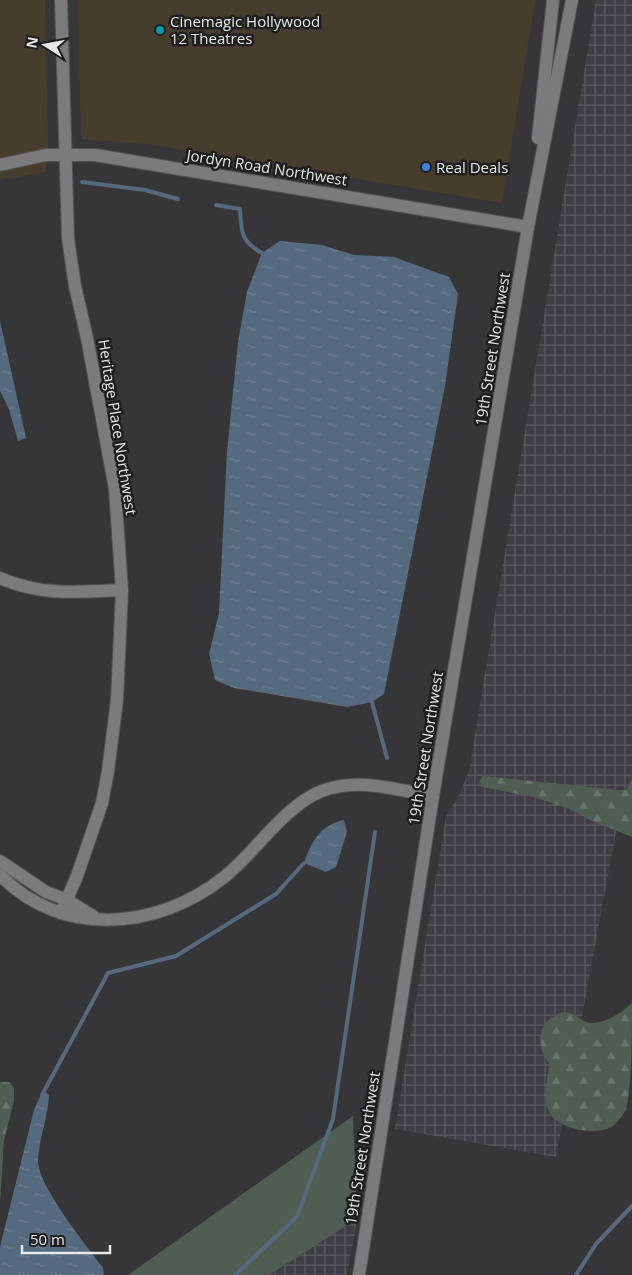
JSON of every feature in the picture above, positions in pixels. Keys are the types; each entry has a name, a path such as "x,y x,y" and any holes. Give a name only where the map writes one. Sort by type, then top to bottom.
{"street":[{"name":"Heritage Place Northwest","path":"61,0 68,238 75,286 89,348 115,489 122,590 117,700 102,803 61,913"},
{"name":"19th Street Northwest","path":"528,227 553,0"},
{"name":"19th Street Northwest","path":"359,1275 433,796 528,227 572,0"},
{"name":"Jordyn Road Northwest","path":"0,165 24,159 66,154 95,155 528,227"},
{"path":"0,578 22,587 47,592 122,590"},
{"path":"0,875 14,889 41,906 61,913 99,920 125,920 150,916 199,895 224,878 296,806 319,792 344,784 353,784 372,785 433,796"},
{"path":"0,861 46,892 66,900 99,920"}],"shaded area":[{"path":"0,0 45,0 48,142 46,172 0,180"},
{"path":"78,0 535,0 502,203 147,144 81,139"},
{"path":"596,0 632,0 632,801 620,811 556,1157 395,1129 446,816 457,799 469,771"},
{"path":"357,1219 347,1275 269,1275"}],"green space":[{"path":"483,776 618,790 626,790 632,779 632,837 592,821 570,809 534,797 483,787 479,782"},
{"path":"632,1003 631,1074 626,1110 622,1117 611,1127 597,1131 579,1130 562,1124 551,1115 546,1102 549,1063 542,1050 541,1031 548,1021 560,1013 573,1014 586,1022 594,1023 614,1016"},
{"path":"0,1082 9,1082 14,1088 14,1101 4,1140 0,1203"},
{"path":"353,1116 357,1219 269,1275 128,1275"}],"water":[{"path":"280,241 322,245 354,255 394,257 449,277 458,294 445,386 384,694 372,702 347,707 234,688 215,680 209,654 219,613 227,452 238,342 247,292 262,253"},
{"path":"0,321 26,438 18,441 9,409 0,391"},
{"path":"344,820 347,832 336,867 326,872 304,863 313,841 323,830 336,822"},
{"path":"43,1090 49,1095 38,1160 40,1171 54,1199 103,1268 104,1275 0,1275 0,1247 34,1110"}],"waterway":[{"path":"82,182 145,190 178,199"},
{"path":"216,205 240,209 242,230 246,240 262,253"},
{"path":"372,702 387,758"},
{"path":"235,1275 297,1217 333,1119 375,832"},
{"path":"42,1095 108,973 176,956 276,894 304,863"},
{"path":"576,1275 596,1244 632,1206"}],"place":[{"name":"Cinemagic Hollywood 12 Theatres","path":"160,30"},
{"name":"Real Deals","path":"426,167"}]}
